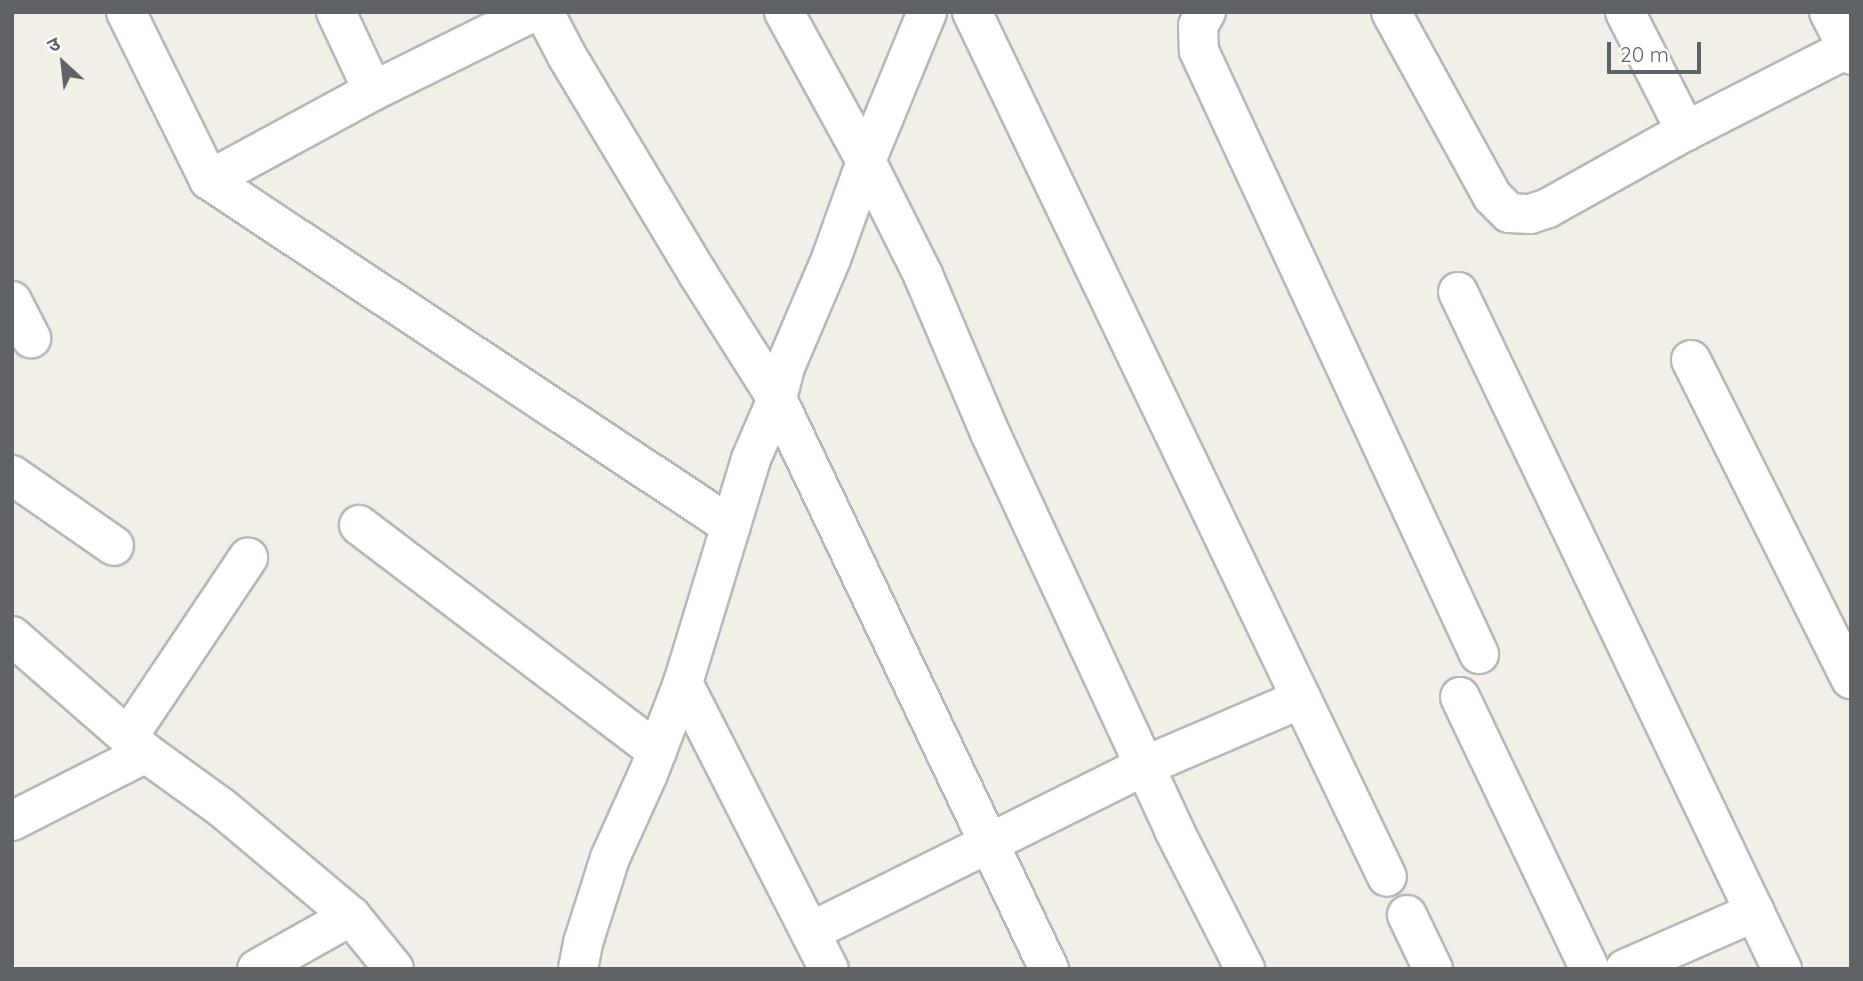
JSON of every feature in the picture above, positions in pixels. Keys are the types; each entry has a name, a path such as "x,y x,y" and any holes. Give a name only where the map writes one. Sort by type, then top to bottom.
{"street":[{"path":"126,12 209,180 731,526"},
{"path":"336,12 373,91"},
{"path":"209,180 373,91 533,12"},
{"path":"544,12 567,56 691,263 777,399 1049,969"},
{"path":"783,12 866,161 923,275 991,435 1147,765 1174,830 1245,969"},
{"path":"578,969 583,943 610,858 657,751 683,683 751,459 777,399 785,366 831,259 866,161 928,12"},
{"path":"972,12 1387,877"},
{"path":"1206,12 1198,26 1199,51 1479,654"},
{"path":"1391,12 1492,196 1509,213 1530,214 1548,208 1686,131 1849,52 1829,12"},
{"path":"1625,12 1686,131"},
{"path":"1458,292 1782,969"},
{"path":"12,300 31,338"},
{"path":"1691,360 1851,680"},
{"path":"18,493 114,547"},
{"path":"359,525 657,751"},
{"path":"12,821 137,745 248,558"},
{"path":"12,636 137,745 221,807 351,916 394,969"},
{"path":"683,683 829,969"},
{"path":"1460,697 1590,969"},
{"path":"810,932 1147,765 1301,699"},
{"path":"1625,969 1755,912"},
{"path":"1407,915 1433,969"},
{"path":"257,969 351,916"}]}
